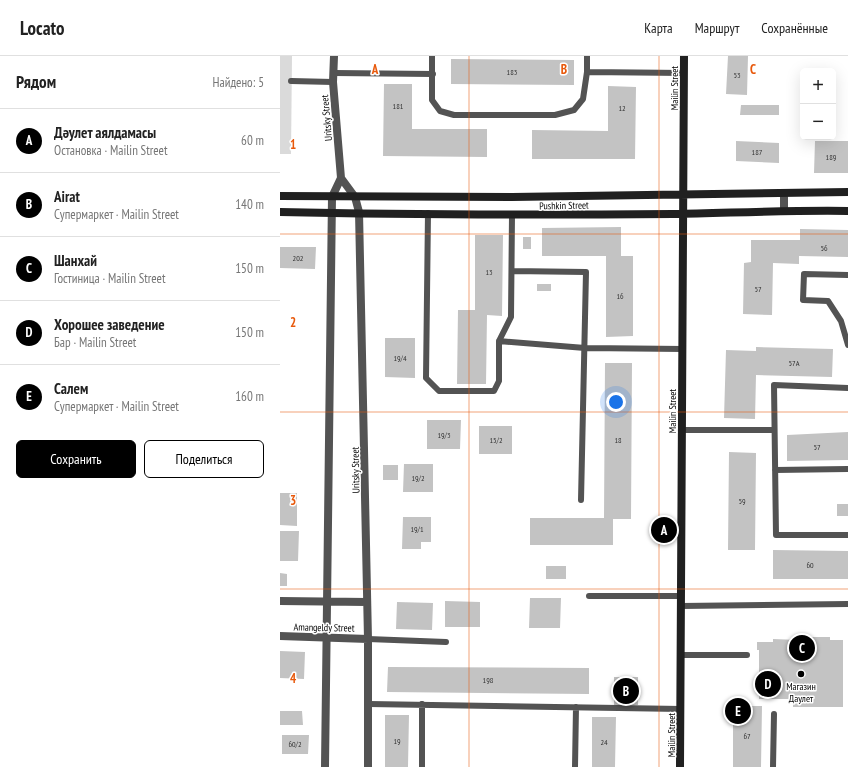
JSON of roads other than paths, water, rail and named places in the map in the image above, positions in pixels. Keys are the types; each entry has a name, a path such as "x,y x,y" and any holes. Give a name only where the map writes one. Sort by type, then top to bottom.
{"street":[{"name":"Uritsky Street","path":"334,56 333,82 341,178 355,197 359,212 368,638 368,767"},
{"name":"Mailin Street","path":"680,767 684,56"},
{"path":"325,767 332,197 341,178"},
{"name":"Pushkin Street","path":"280,196 512,197 848,192"},
{"path":"784,193 784,210"},
{"name":"Pushkin Street","path":"280,212 512,215 784,210 848,211"},
{"path":"280,601 367,602"},
{"name":"Amangeldy Street","path":"280,636 368,638"}],"lane":[{"path":"432,56 432,100 440,111 454,115 555,115 574,110 583,99 587,72 587,56"},
{"path":"587,72 684,74"},
{"path":"334,73 432,74"},
{"path":"291,82 333,82"},
{"path":"428,214 426,378 439,391 494,391 499,381 499,341 511,317 512,215"},
{"path":"512,271 586,272 582,500"},
{"path":"848,275 804,274 803,300 828,302 840,321 848,345"},
{"path":"499,341 585,348 682,349"},
{"path":"848,388 774,385 776,535 848,535"},
{"path":"682,430 774,430"},
{"path":"775,470 848,469"},
{"path":"589,596 681,596"},
{"path":"681,606 848,604"},
{"path":"368,638 446,642"},
{"path":"681,655 747,655"},
{"path":"369,704 681,709"},
{"path":"422,704 422,767"},
{"path":"575,767 576,707"},
{"path":"773,767 774,714"}],"place":[{"name":"Дәулет аялдамасы","path":"664,530"},
{"name":"Шанхай","path":"802,648"},
{"name":"Магазин Даулет","path":"801,674"},
{"name":"Хорошее заведение","path":"768,684"},
{"name":"Airat","path":"626,691"},
{"name":"Салем","path":"738,711"}]}
